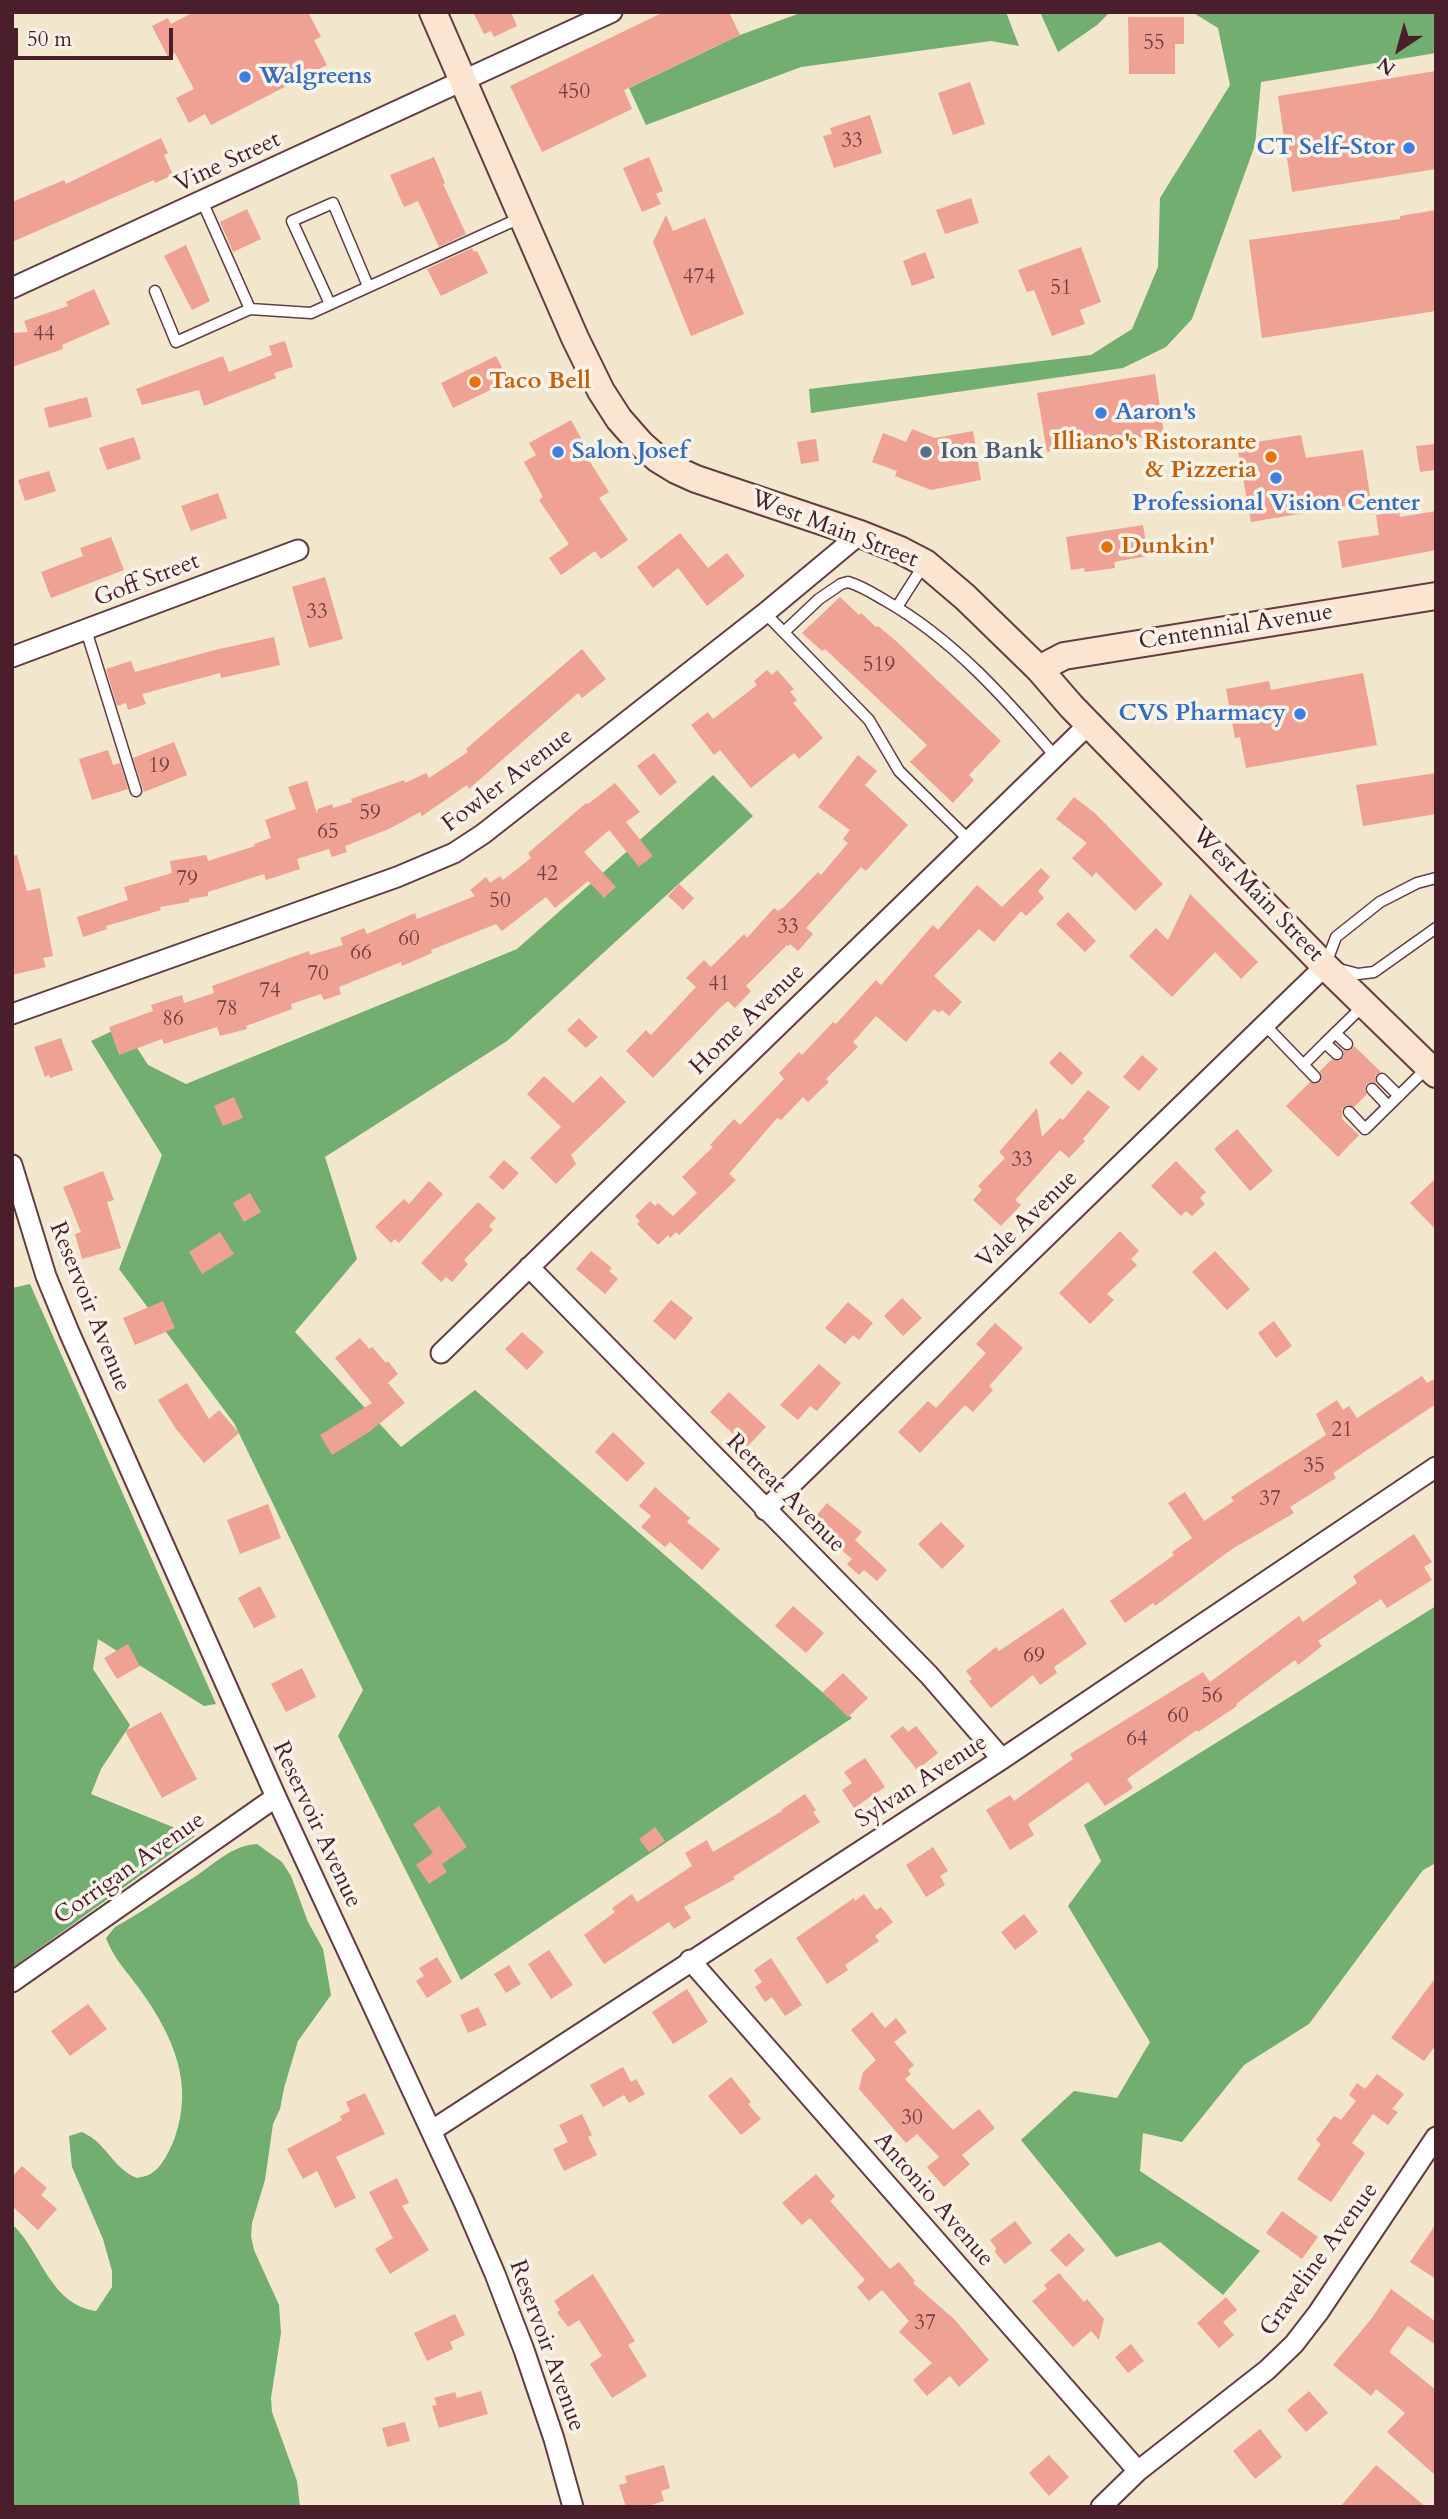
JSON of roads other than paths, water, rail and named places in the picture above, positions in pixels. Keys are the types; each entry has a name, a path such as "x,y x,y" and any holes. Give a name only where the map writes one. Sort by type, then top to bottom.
{"main road":[{"name":"West Main Street","path":"433,12 575,338 601,391 619,419 641,444 676,471 860,534 925,563 965,597 1039,669 1089,724 1325,966 1432,1070"},
{"name":"Centennial Avenue","path":"1039,669 1065,656 1436,596"}],"street":[{"name":"Vine Street","path":"12,288 612,12"},
{"name":"Fowler Avenue","path":"12,1014 397,877 454,853 483,834 765,613 860,534"},
{"name":"Goff Street","path":"12,657 298,550"},
{"name":"Home Avenue","path":"441,1353 1089,724"},
{"name":"Vale Avenue","path":"765,1510 1325,966"},
{"name":"Reservoir Avenue","path":"12,1165 46,1276 69,1332 276,1797 495,2274 554,2439 573,2507"},
{"name":"Retreat Avenue","path":"529,1267 929,1675 1002,1759"},
{"name":"Sylvan Avenue","path":"431,2131 1002,1759 1436,1467"},
{"name":"Corrigan Avenue","path":"12,1982 276,1797"},
{"name":"Antonio Avenue","path":"691,1960 1138,2471"},
{"name":"Graveline Avenue","path":"1101,2507 1138,2471 1267,2370 1294,2344 1318,2313 1436,2137"}],"lane":[{"path":"202,201 250,309"},
{"path":"331,304 292,221 333,203 368,286"},
{"path":"155,291 176,342 250,309 311,313 523,216"},
{"path":"897,607 925,563"},
{"path":"783,632 819,599 841,584 848,582 858,585 897,607 944,640 1019,714 1055,756"},
{"path":"765,613 869,720 900,771 969,840"},
{"path":"86,630 136,790"},
{"path":"1436,878 1417,883 1380,902 1336,937 1325,966 1357,974 1374,972 1436,928"},
{"path":"1303,1065 1364,1004"},
{"path":"1265,1025 1315,1077"},
{"path":"1335,1033 1347,1044"},
{"path":"1325,1043 1337,1054"},
{"path":"1349,1112 1365,1129 1399,1096 1432,1070"},
{"path":"1382,1079 1399,1096"},
{"path":"1372,1089 1388,1106"}],"place":[{"name":"Walgreens","path":"245,77"},
{"name":"CT Self-Stor","path":"1409,148"},
{"name":"Taco Bell","path":"475,382"},
{"name":"Aaron's","path":"1101,413"},
{"name":"Salon Josef","path":"558,452"},
{"name":"Ion Bank","path":"926,452"},
{"name":"Illiano's Ristorante & Pizzeria","path":"1271,457"},
{"name":"Professional Vision Center","path":"1276,478"},
{"name":"Dunkin'","path":"1107,547"},
{"name":"CVS Pharmacy","path":"1300,714"}]}
